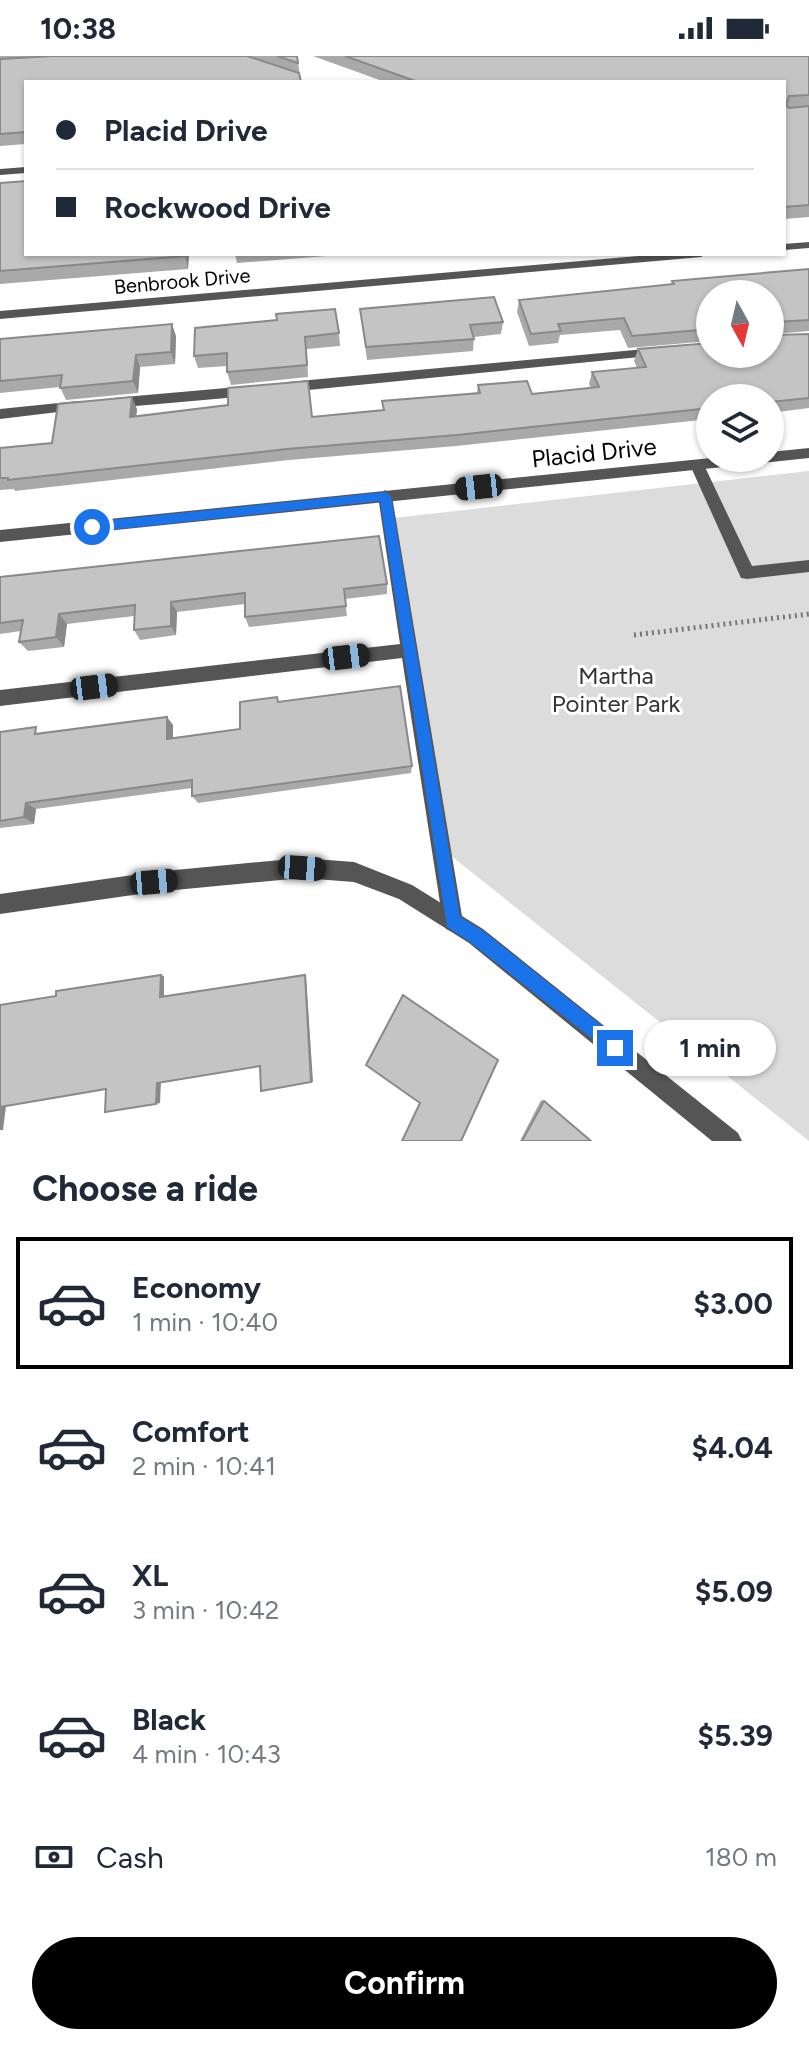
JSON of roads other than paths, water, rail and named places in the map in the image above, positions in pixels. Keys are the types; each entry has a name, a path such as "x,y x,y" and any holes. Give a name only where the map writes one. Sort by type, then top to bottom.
{"street":[{"path":"0,172 24,170"},
{"path":"786,247 809,245"},
{"name":"Benbrook Drive","path":"0,315 678,256"},
{"path":"0,414 674,350"},
{"path":"784,456 809,453"},
{"name":"Placid Drive","path":"0,536 696,465"},
{"path":"700,472 747,573 809,566"},
{"path":"385,496 453,922"},
{"path":"0,698 409,650"},
{"path":"0,904 154,882 302,868 354,872 405,892 476,936 730,1141"}],"park label":[{"name":"Martha Pointer Park","path":"616,690"}]}
